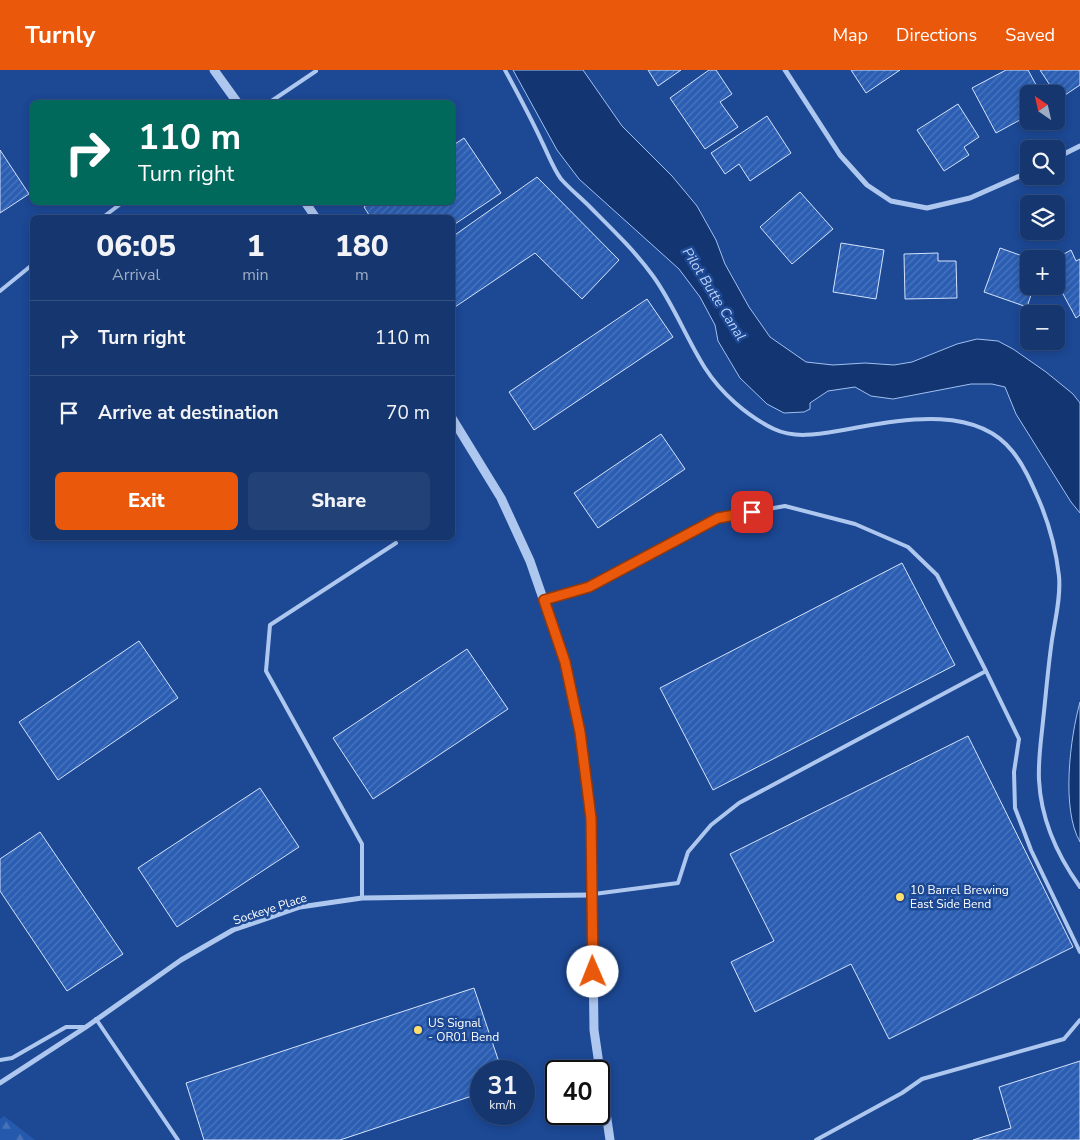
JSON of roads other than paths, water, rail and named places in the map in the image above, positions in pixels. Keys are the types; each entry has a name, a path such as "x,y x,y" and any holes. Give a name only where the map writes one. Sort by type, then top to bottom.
{"street":[{"path":"214,70 236,100"},
{"path":"785,70 840,155 867,185 892,201 926,208 970,198 1020,176"},
{"path":"1065,154 1080,146"},
{"path":"455,423 501,498 530,561 565,662 580,732 591,818 594,1030 610,1140"},
{"name":"Sockeye Place","path":"0,1083 86,1027 181,960 233,930 300,907 362,898 592,895"}],"lane":[{"path":"505,70 560,177 635,253 654,277 704,366 714,381 734,402 757,419 777,430 793,434 816,434 898,420 928,419 954,421 976,424 996,434 1012,451 1028,475 1045,514 1059,579 1042,729 1039,781 1043,808 1052,840 1066,868 1080,887"},
{"path":"273,100 316,71"},
{"path":"106,215 119,205"},
{"path":"0,291 30,267"},
{"path":"544,600 589,587 718,518 785,506 856,524 908,547 937,575 1019,739 1014,772 1015,808 1031,850 1080,952"},
{"path":"362,898 362,844 266,671 270,626 396,543"},
{"path":"592,895 678,883 688,852 710,824 739,803 986,671"},
{"path":"96,1019 178,1140"},
{"path":"816,1140 902,1093 922,1079 1064,1039 1080,1020"},
{"path":"0,1060 12,1058 66,1026 86,1027"}],"water":[{"name":"Pilot Butte Canal","path":"513,70 583,70 622,126 672,176 697,206 716,240 725,264 749,307 770,337 806,362 833,365 865,363 894,365 912,362 957,344 977,339 998,341 1046,372 1073,394 1080,403 1080,513 1071,502 1016,414 1005,387 992,384 971,384 893,399 871,396 855,387 828,391 810,403 810,409 804,412 784,413 767,404 740,378 718,341 715,325 700,297 679,269 579,179 557,150"},
{"path":"1080,702 1080,842 1074,828 1071,811 1069,773 1073,734"}],"place":[{"name":"10 Barrel Brewing East Side Bend","path":"900,897"},
{"name":"US Signal - OR01 Bend","path":"418,1030"}]}
